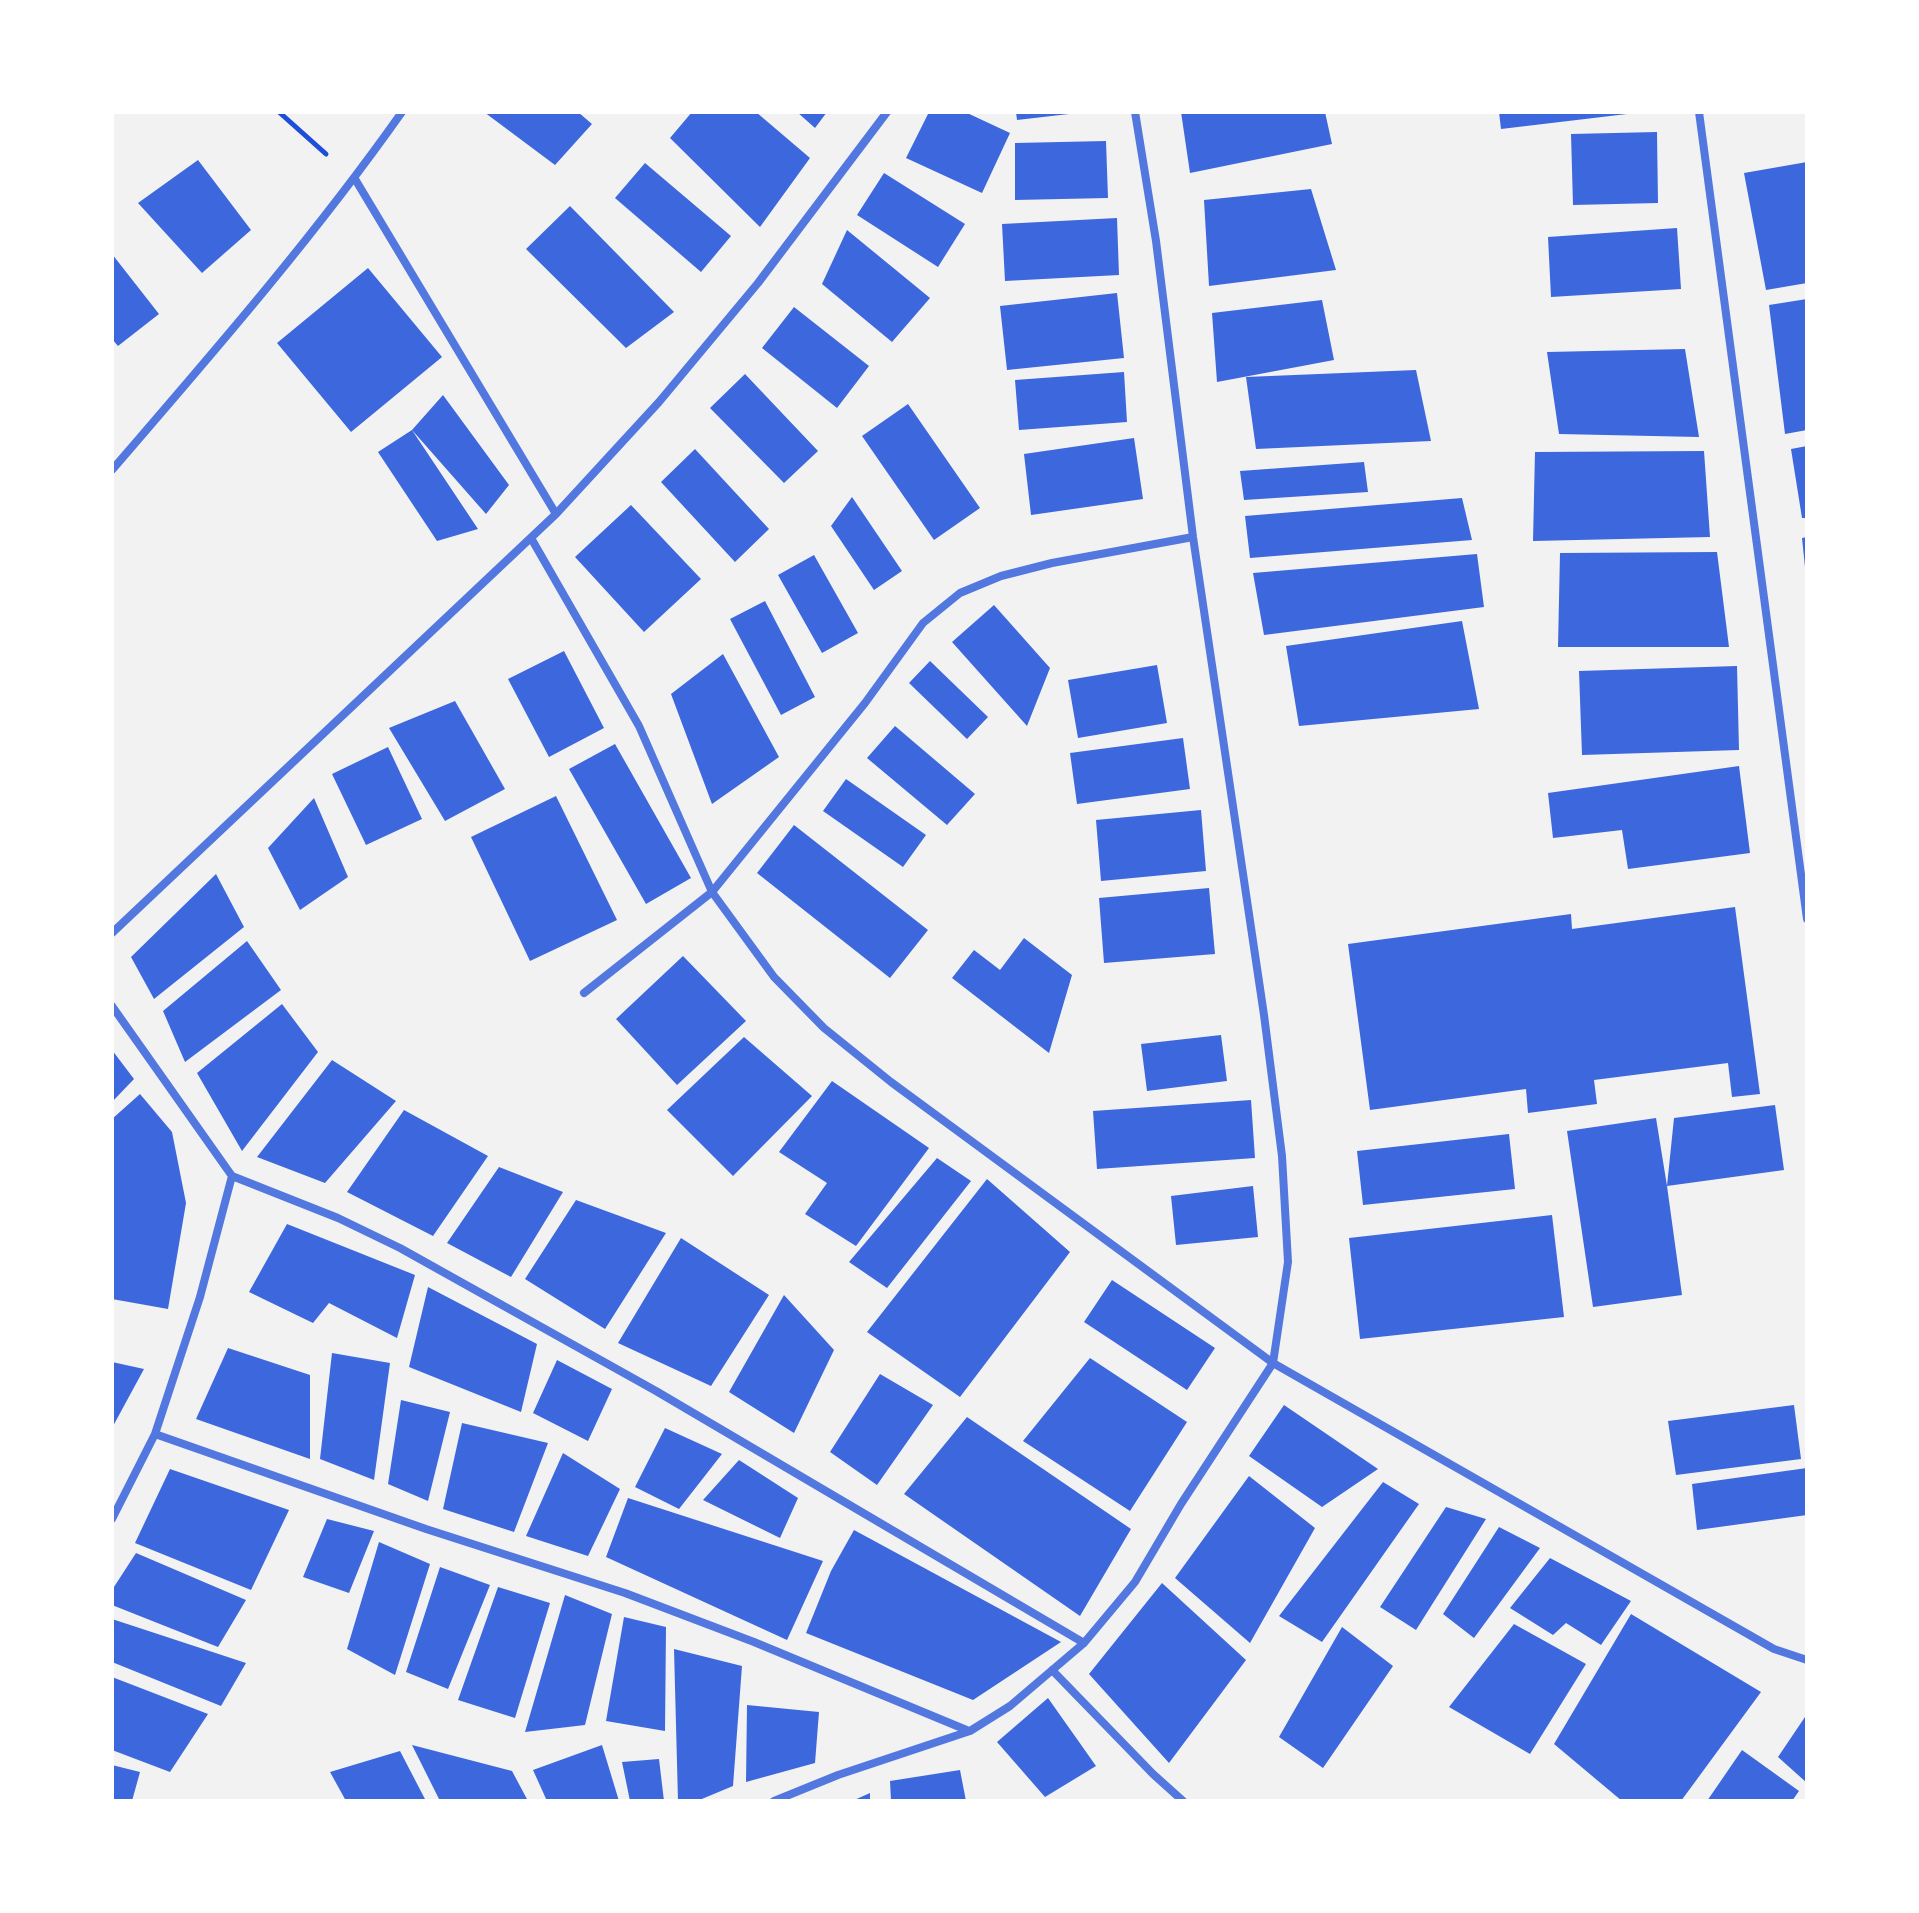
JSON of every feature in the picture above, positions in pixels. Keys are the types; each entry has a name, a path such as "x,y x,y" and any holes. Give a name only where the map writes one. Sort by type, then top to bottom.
{"street":[{"path":"112,470 263,295 355,179 402,112"},
{"path":"112,933 556,514 659,402 748,295 887,112"},
{"path":"774,1801 838,1775 970,1731 1010,1706 1084,1643 1135,1582 1181,1504 1273,1363 1288,1262 1282,1156 1193,537 1156,241 1135,112"},
{"path":"1699,112 1807,919"},
{"path":"355,179 556,514"},
{"path":"584,993 712,892 865,703 923,623 960,593 1001,576 1052,563 1193,537"},
{"path":"531,538 639,726 712,892 774,977 824,1028 891,1082 1273,1363 1774,1649 1807,1660"},
{"path":"112,1006 232,1176 338,1218 400,1248 656,1391 1084,1643"},
{"path":"112,1519 155,1434 200,1297 232,1176"},
{"path":"155,1434 426,1529 625,1593 754,1642 970,1731"},
{"path":"1052,1670 1183,1801"}],"path":[{"path":"279,112 355,179"}],"building":[{"path":"484,112 578,112 592,124 555,165"},
{"path":"692,112 756,112 810,158 760,227 670,138"},
{"path":"797,112 827,112 815,128"},
{"path":"929,112 965,112 1010,133 982,193 906,158"},
{"path":"1016,112 1069,112 1069,114 1017,120"},
{"path":"1181,112 1325,112 1332,144 1190,173"},
{"path":"1499,112 1627,112 1627,114 1501,129"},
{"path":"1657,132 1658,203 1573,205 1571,134"},
{"path":"1106,141 1108,198 1015,200 1015,143"},
{"path":"198,160 251,230 202,273 138,203"},
{"path":"1807,162 1807,283 1766,290 1744,173"},
{"path":"645,163 731,236 701,272 615,198"},
{"path":"884,173 965,224 938,267 857,215"},
{"path":"1311,189 1336,270 1209,286 1204,200"},
{"path":"570,206 674,312 626,348 526,249"},
{"path":"1117,218 1119,275 1005,281 1002,224"},
{"path":"1677,228 1681,289 1551,297 1548,237"},
{"path":"847,230 930,298 892,342 822,284"},
{"path":"112,254 159,314 118,346 112,339"},
{"path":"368,268 442,357 351,432 277,343"},
{"path":"1117,293 1124,358 1007,370 1000,306"},
{"path":"1807,299 1807,430 1785,434 1769,305"},
{"path":"1322,300 1334,360 1217,382 1212,313"},
{"path":"794,307 869,366 837,408 762,348"},
{"path":"1685,349 1699,437 1559,434 1547,352"},
{"path":"1416,370 1431,441 1256,449 1246,377"},
{"path":"1124,372 1127,422 1019,430 1015,380"},
{"path":"745,374 818,451 784,483 710,408"},
{"path":"443,395 509,485 486,514 412,430"},
{"path":"908,404 980,508 934,540 862,436"},
{"path":"412,430 478,529 437,541 378,452"},
{"path":"1134,438 1143,499 1031,515 1024,454"},
{"path":"1807,446 1807,518 1802,518 1791,449"},
{"path":"695,449 769,529 735,562 661,482"},
{"path":"1704,451 1710,537 1533,541 1535,452"},
{"path":"1364,462 1368,492 1244,500 1240,471"},
{"path":"852,497 902,571 874,590 831,526"},
{"path":"1462,498 1472,540 1250,558 1245,516"},
{"path":"631,505 701,579 644,632 575,557"},
{"path":"1807,537 1807,567 1805,567 1802,538"},
{"path":"1717,552 1729,647 1558,647 1560,553"},
{"path":"1477,554 1484,607 1264,635 1253,573"},
{"path":"814,555 858,633 822,653 778,575"},
{"path":"765,601 815,697 781,715 730,619"},
{"path":"994,605 1050,668 1027,726 952,642"},
{"path":"1462,621 1479,709 1299,726 1286,646"},
{"path":"564,651 604,728 549,757 508,679"},
{"path":"723,654 779,757 712,804 671,694"},
{"path":"930,661 988,717 967,739 909,683"},
{"path":"1157,665 1167,723 1078,738 1068,680"},
{"path":"1737,666 1739,750 1582,755 1579,671"},
{"path":"455,701 505,789 445,821 389,728"},
{"path":"895,726 975,794 947,825 867,758"},
{"path":"1183,738 1190,789 1077,804 1070,753"},
{"path":"615,744 691,878 646,904 569,769"},
{"path":"388,747 422,819 366,845 332,774"},
{"path":"1739,766 1750,853 1628,869 1622,830 1553,838 1548,793"},
{"path":"846,779 926,835 903,867 823,811"},
{"path":"556,796 617,920 530,961 471,837"},
{"path":"314,798 348,877 300,910 268,848"},
{"path":"1201,810 1206,871 1101,881 1096,820"},
{"path":"794,825 928,930 890,978 757,873"},
{"path":"216,874 244,927 154,999 131,957"},
{"path":"1209,888 1215,954 1104,963 1099,898"},
{"path":"1735,907 1760,1094 1732,1097 1728,1063 1594,1080 1597,1104 1528,1113 1526,1089 1370,1110 1348,944 1571,914 1572,929"},
{"path":"1024,938 1072,975 1049,1053 952,978 974,950 1000,970"},
{"path":"247,941 281,990 185,1062 163,1011"},
{"path":"683,956 746,1021 677,1085 616,1019"},
{"path":"282,1004 318,1052 242,1151 197,1073"},
{"path":"1221,1035 1227,1081 1147,1091 1141,1044"},
{"path":"744,1037 812,1096 733,1176 667,1110"},
{"path":"112,1050 134,1079 112,1102"},
{"path":"332,1060 396,1101 325,1183 257,1157"},
{"path":"832,1081 929,1148 856,1246 805,1214 827,1183 779,1152"},
{"path":"140,1094 172,1132 186,1203 168,1309 112,1299 112,1119"},
{"path":"1251,1100 1255,1158 1097,1169 1093,1111"},
{"path":"1775,1105 1784,1170 1667,1186 1674,1118"},
{"path":"404,1110 488,1156 433,1236 347,1192"},
{"path":"1656,1118 1682,1295 1593,1307 1567,1131"},
{"path":"1509,1134 1515,1189 1363,1205 1357,1151"},
{"path":"937,1158 971,1181 887,1288 849,1262"},
{"path":"499,1167 563,1192 511,1277 447,1243"},
{"path":"987,1179 1070,1252 960,1397 867,1332"},
{"path":"1253,1186 1258,1237 1176,1245 1171,1196"},
{"path":"576,1200 666,1233 605,1329 525,1279"},
{"path":"1552,1215 1564,1317 1360,1339 1349,1238"},
{"path":"287,1224 415,1275 397,1338 329,1303 313,1323 249,1292"},
{"path":"681,1238 769,1295 711,1386 618,1343"},
{"path":"1112,1280 1215,1348 1187,1390 1084,1322"},
{"path":"428,1287 537,1344 521,1412 409,1367"},
{"path":"784,1295 834,1350 794,1433 729,1392"},
{"path":"228,1348 310,1375 310,1459 196,1419"},
{"path":"332,1353 390,1363 374,1480 320,1459"},
{"path":"1090,1358 1187,1422 1130,1511 1023,1441"},
{"path":"557,1360 612,1389 588,1441 533,1413"},
{"path":"112,1362 144,1369 112,1428"},
{"path":"880,1374 933,1405 877,1485 830,1452"},
{"path":"401,1400 450,1412 428,1501 388,1484"},
{"path":"1284,1405 1378,1469 1322,1507 1249,1456"},
{"path":"1794,1405 1801,1459 1676,1475 1668,1421"},
{"path":"967,1417 1131,1529 1080,1616 904,1494"},
{"path":"462,1423 548,1443 514,1532 443,1509"},
{"path":"665,1428 722,1454 679,1509 635,1487"},
{"path":"563,1453 620,1489 588,1556 526,1536"},
{"path":"739,1460 798,1498 780,1538 703,1500"},
{"path":"1807,1468 1807,1515 1697,1530 1692,1484"},
{"path":"170,1469 289,1510 251,1590 135,1543"},
{"path":"1249,1476 1315,1528 1250,1643 1175,1578"},
{"path":"1383,1482 1419,1504 1322,1642 1279,1616"},
{"path":"628,1498 823,1561 787,1640 606,1557"},
{"path":"1446,1507 1486,1519 1416,1630 1380,1607"},
{"path":"327,1519 374,1531 349,1593 303,1577"},
{"path":"1499,1527 1540,1548 1474,1638 1443,1614"},
{"path":"854,1530 1061,1642 973,1700 806,1633 831,1571"},
{"path":"379,1542 430,1564 395,1675 347,1649"},
{"path":"136,1553 246,1600 218,1647 112,1605 112,1590"},
{"path":"1550,1558 1631,1601 1601,1645 1566,1623 1553,1635 1510,1608"},
{"path":"440,1567 490,1585 448,1689 406,1672"},
{"path":"1162,1583 1246,1660 1169,1763 1089,1674"},
{"path":"498,1587 550,1603 515,1718 458,1700"},
{"path":"565,1595 612,1614 585,1725 525,1732"},
{"path":"1631,1614 1761,1692 1681,1801 1622,1801 1554,1744"},
{"path":"624,1617 666,1627 665,1731 606,1721"},
{"path":"112,1619 246,1663 221,1706 112,1662"},
{"path":"1514,1624 1586,1664 1530,1754 1449,1707"},
{"path":"1342,1627 1393,1666 1323,1768 1279,1737"},
{"path":"674,1649 742,1666 733,1786 697,1801 678,1801"},
{"path":"112,1677 208,1714 170,1772 112,1750"},
{"path":"1048,1698 1096,1766 1045,1797 997,1742"},
{"path":"747,1705 819,1712 815,1763 746,1782"},
{"path":"1807,1714 1807,1783 1778,1757"},
{"path":"412,1745 512,1771 528,1801 440,1801"},
{"path":"602,1745 619,1801 547,1801 533,1770"},
{"path":"1742,1750 1799,1791 1792,1801 1707,1801"},
{"path":"400,1751 426,1801 346,1801 330,1772"},
{"path":"659,1759 664,1801 630,1801 622,1762"},
{"path":"112,1765 140,1772 132,1801 112,1801"},
{"path":"960,1770 966,1801 891,1801 890,1781"},
{"path":"870,1793 870,1801 852,1801"}]}
